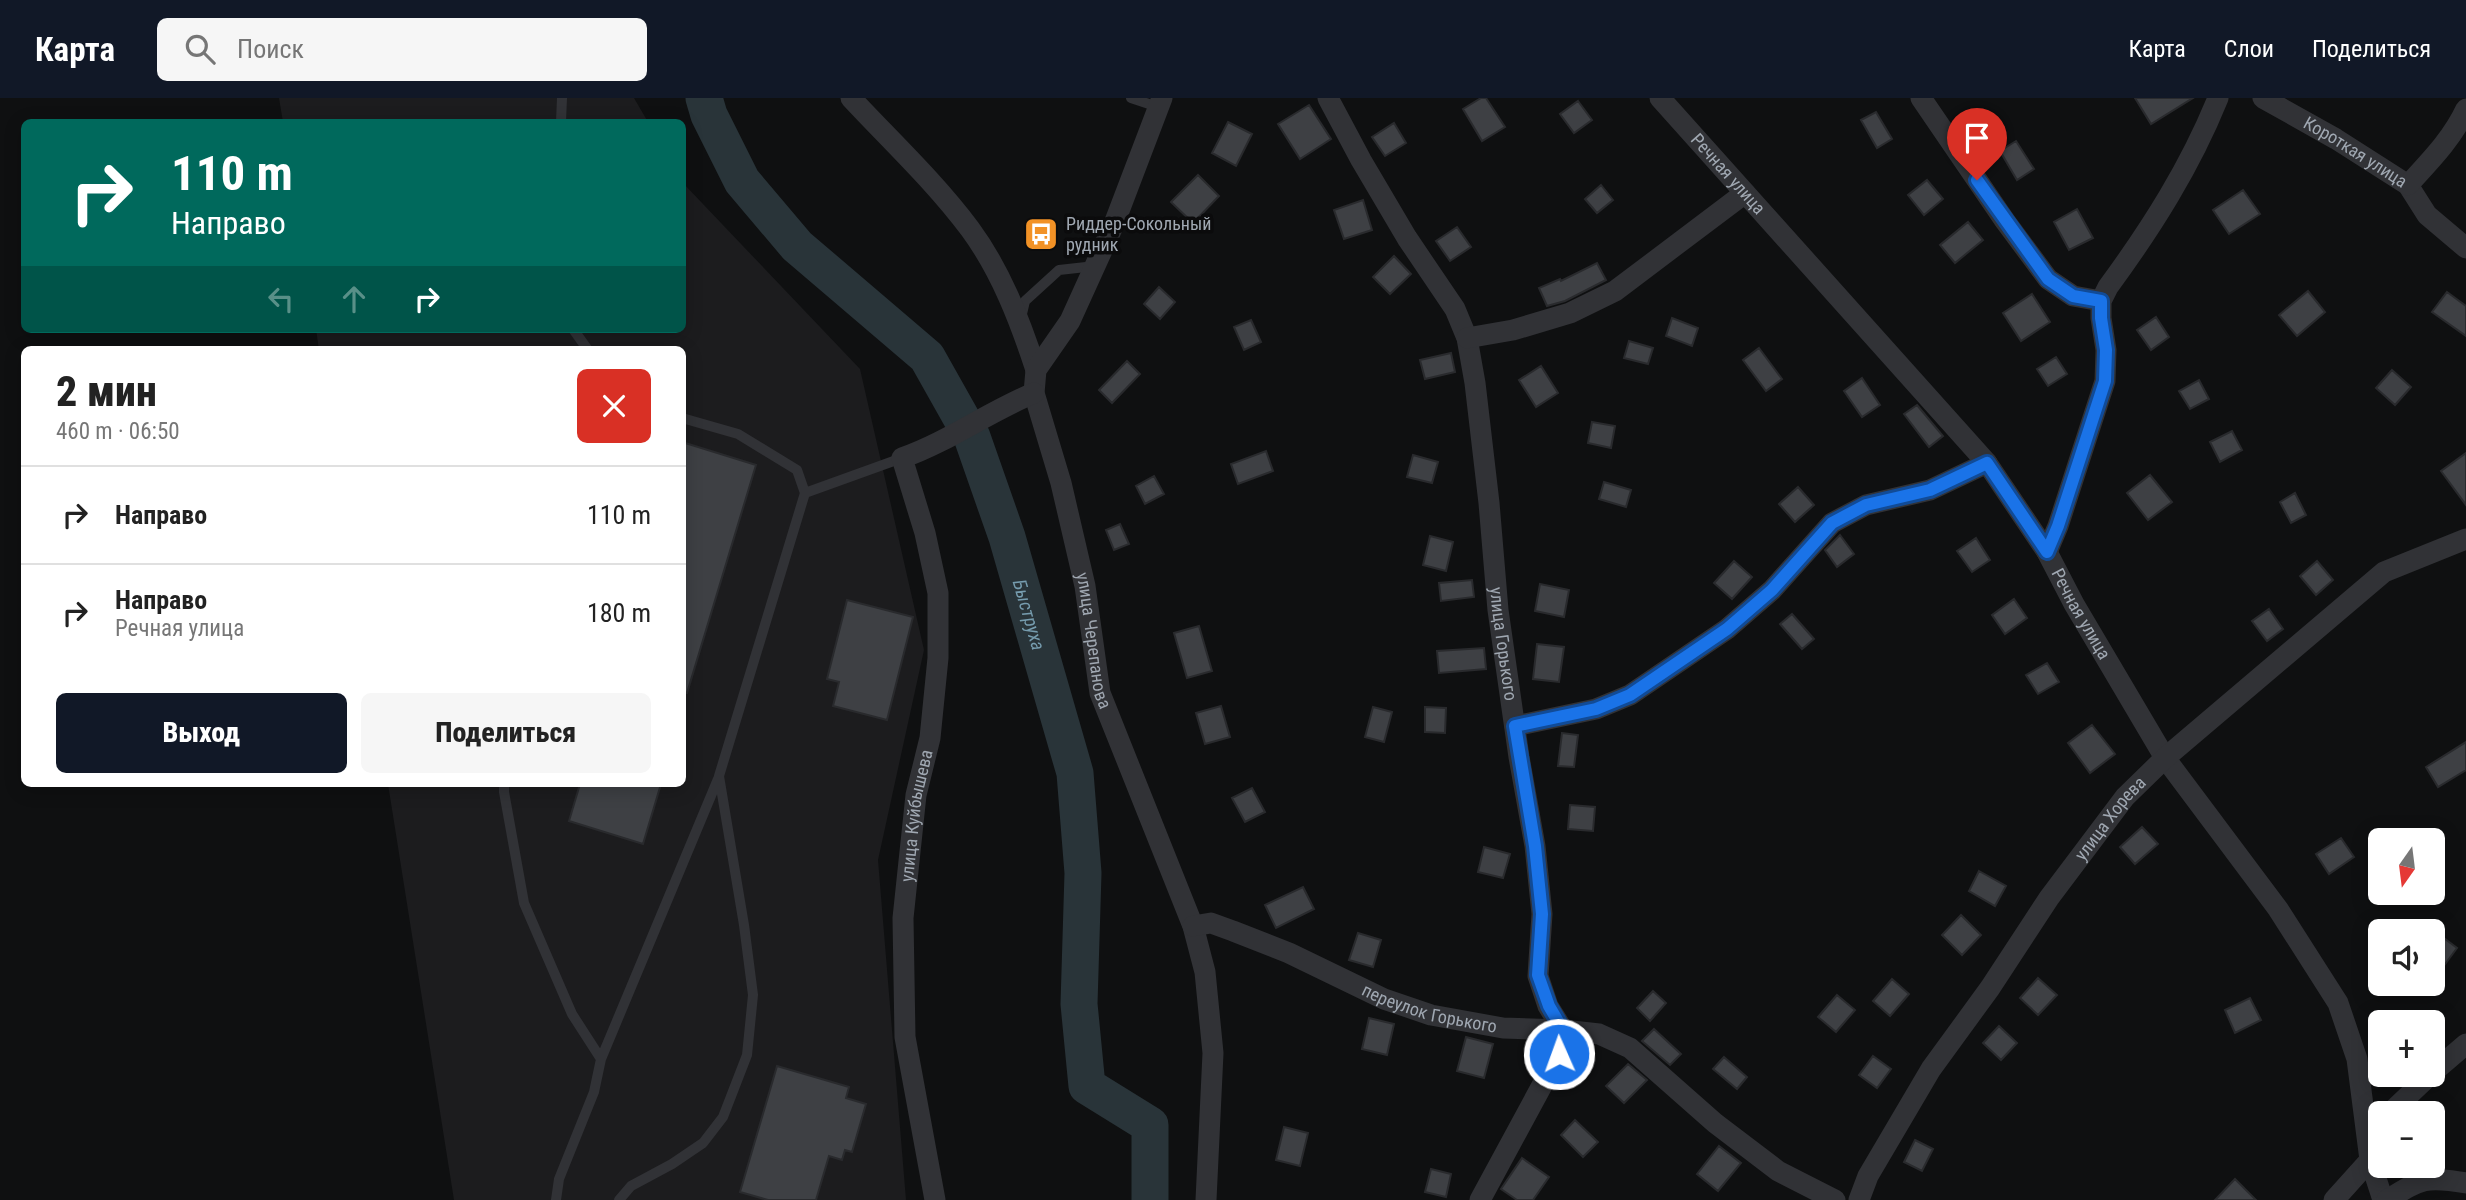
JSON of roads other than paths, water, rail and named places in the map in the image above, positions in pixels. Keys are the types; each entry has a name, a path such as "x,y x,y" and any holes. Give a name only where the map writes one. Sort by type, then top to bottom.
{"street":[{"path":"851,98 920,170 971,230 1001,280 1020,323 1036,370"},
{"name":"улица Горького","path":"1328,98 1360,160 1407,238 1455,309 1468,338 1489,503 1497,610 1535,846 1542,914 1538,975 1549,1006 1563,1030"},
{"name":"Речная улица","path":"1660,98 1987,463 2047,552 2074,604 2165,758 2278,909 2338,1003 2357,1059 2368,1104"},
{"path":"1921,98 2048,279 2073,296 2101,301"},
{"path":"2047,552 2105,381 2106,350 2101,301 2175,188 2206,128 2218,98"},
{"name":"Короткая улица","path":"2263,98 2336,139 2408,185 2427,215 2466,248"},
{"name":"улица Черепанова","path":"1160,103 1114,224 1070,321 1036,370 1034,393 1061,483 1085,586 1100,693 1193,926 1205,972 1213,1053 1206,1200"},
{"path":"2408,185 2440,151 2458,126 2466,109"},
{"path":"1468,338 1513,330 1570,313 1615,291 1745,193"},
{"path":"902,458 924,450 1006,405 1034,393"},
{"name":"улица Куйбышева","path":"902,458 925,533 938,593 938,658 930,738 916,795 903,918 905,1037 935,1200"},
{"path":"1515,726 1596,709 1630,695 1727,629 1772,590 1832,523 1866,505 1930,490 1987,463"},
{"name":"улица Хорева","path":"1859,1200 1868,1176 1931,1069 1990,988 2049,898 2126,797 2165,758 2384,572 2466,538"},
{"name":"переулок Горького","path":"1193,926 1211,923 1222,927 1289,953 1384,999 1431,1015 1503,1028 1599,1034 1630,1048 1714,1123 1778,1171 1835,1200"},
{"path":"1480,1200 1559,1054 1563,1030"},
{"path":"2445,1063 2466,1044"},
{"path":"2403,1101 2418,1087"},
{"path":"2334,1200 2368,1162"},
{"name":"Речная улица","path":"2377,1178 2385,1200"},
{"path":"2385,1200 2425,1179 2466,1183"}],"lane":[{"path":"561,119 562,98"},
{"path":"1131,98 1160,103"},
{"path":"1020,323 1025,301 1059,270 1095,266"},
{"path":"556,1200 559,1179 594,1092 601,1059 719,776 805,493 797,470 738,435 686,419"},
{"path":"805,493 902,458"},
{"path":"619,1200 631,1186 672,1164 703,1143 723,1117 747,1055 753,995 719,776"},
{"path":"505,787 524,903 572,1014 601,1059"}],"waterway":[{"name":"Быструха","path":"704,98 709,115 742,181 797,246 927,357 972,437 1007,537 1075,773 1083,873 1079,1004 1087,1086 1150,1125 1150,1200"}],"place":[{"name":"Риддер-Сокольный рудник","path":"1041,234"}]}
